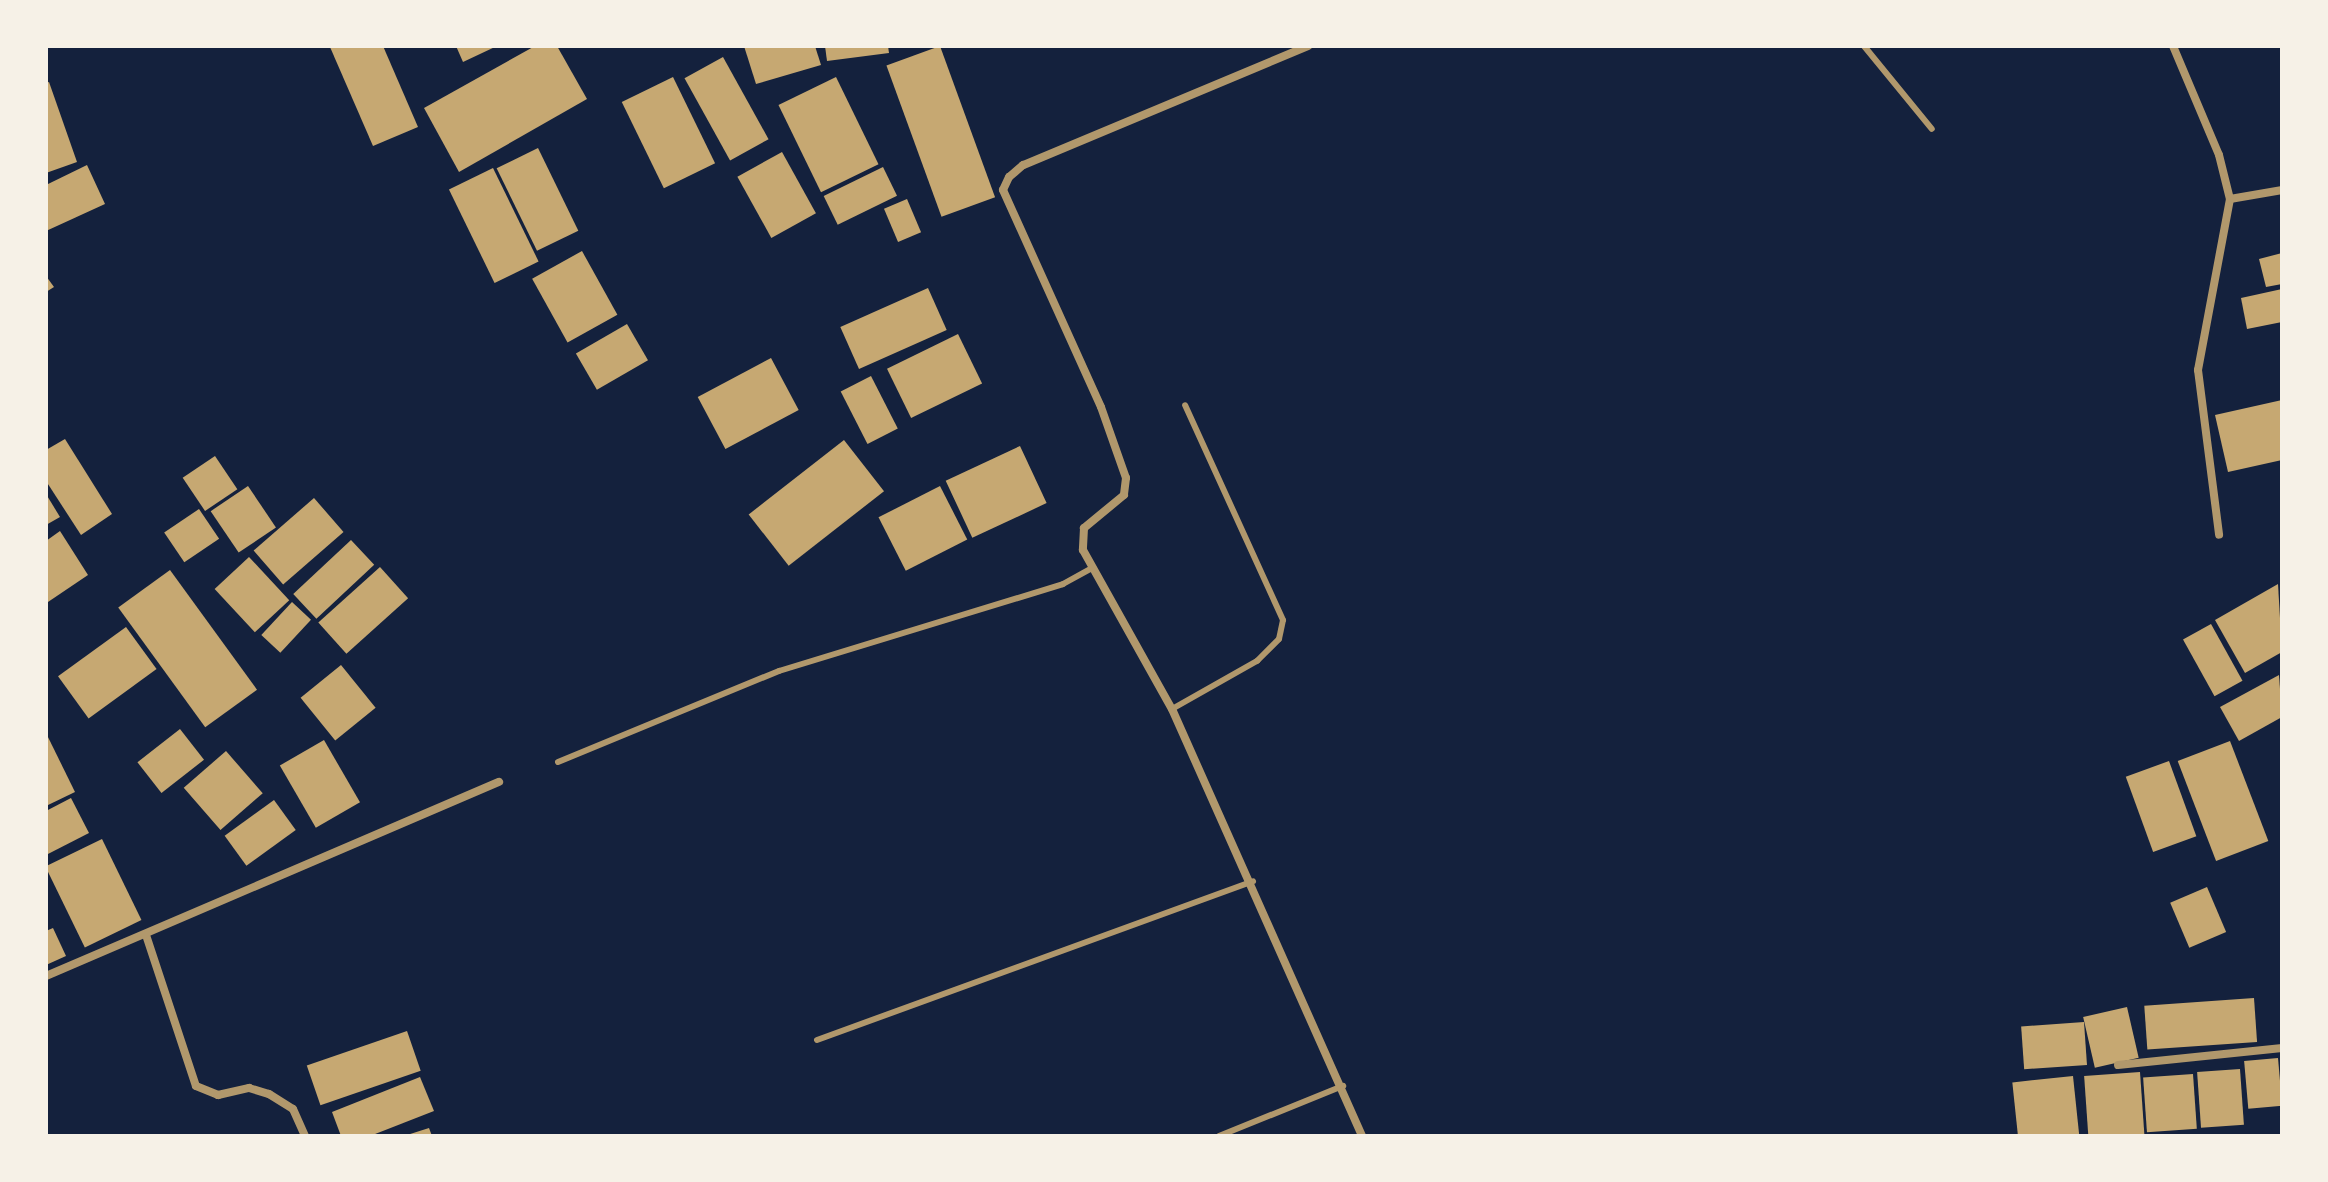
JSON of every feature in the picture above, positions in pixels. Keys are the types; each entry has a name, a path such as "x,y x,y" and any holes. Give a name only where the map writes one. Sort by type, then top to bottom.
{"street":[{"path":"1308,46 1023,165 1009,177 1003,190 1101,407 1126,478 1124,495 1084,528 1083,550 1172,709 1253,881 1362,1136"},
{"path":"2173,46 2219,155 2230,199 2198,370 2219,535"},
{"path":"2230,199 2282,190"},
{"path":"46,976 499,782"},
{"path":"146,935 196,1086 218,1095 249,1088 269,1094 293,1109 305,1136"},
{"path":"2118,1065 2282,1048"}],"lane":[{"path":"1864,46 1932,129"},
{"path":"1172,709 1257,661 1279,639 1283,620 1185,405"},
{"path":"558,762 779,671 1063,584 1092,568"},
{"path":"817,1040 1253,881"},
{"path":"1219,1136 1343,1086"}],"building":[{"path":"383,46 418,127 373,146 330,47"},
{"path":"456,46 497,46 463,62"},
{"path":"535,46 557,46 587,99 459,172 424,108"},
{"path":"744,46 815,46 821,65 756,84"},
{"path":"825,46 888,46 889,53 827,61"},
{"path":"940,46 995,197 942,217 886,65"},
{"path":"723,57 769,139 730,161 685,78"},
{"path":"673,77 715,163 664,188 622,102"},
{"path":"836,77 879,164 821,192 778,105"},
{"path":"49,82 77,162 46,173 46,83"},
{"path":"538,148 578,231 537,251 497,168"},
{"path":"782,152 816,213 771,238 737,177"},
{"path":"87,165 105,204 46,231 46,185"},
{"path":"883,167 897,196 838,225 824,196"},
{"path":"493,168 539,261 495,283 449,189"},
{"path":"907,199 921,232 898,242 884,209"},
{"path":"582,251 617,315 568,342 532,279"},
{"path":"2282,253 2282,284 2266,287 2259,259"},
{"path":"46,276 54,287 46,292"},
{"path":"928,288 947,330 859,369 840,327"},
{"path":"2282,289 2282,322 2247,329 2241,298"},
{"path":"627,324 648,360 597,390 576,354"},
{"path":"958,334 982,383 911,418 887,369"},
{"path":"771,358 799,410 725,449 698,397"},
{"path":"871,376 898,429 867,444 841,391"},
{"path":"2282,400 2282,460 2228,472 2215,415"},
{"path":"65,439 112,514 81,535 46,481 46,450"},
{"path":"844,440 884,491 789,566 749,514"},
{"path":"1020,446 1047,503 972,538 946,481"},
{"path":"215,456 237,489 205,511 183,478"},
{"path":"248,486 276,527 239,553 211,511"},
{"path":"940,486 967,539 906,571 879,517"},
{"path":"46,494 60,517 46,525"},
{"path":"314,498 344,532 283,584 254,550"},
{"path":"199,509 219,539 184,562 164,532"},
{"path":"60,531 88,575 48,602 46,541"},
{"path":"351,540 374,565 316,619 293,594"},
{"path":"249,557 289,600 255,632 215,589"},
{"path":"380,567 408,598 346,654 318,623"},
{"path":"170,570 257,690 205,727 118,608"},
{"path":"2278,584 2282,652 2245,673 2215,620"},
{"path":"292,602 311,620 280,653 261,635"},
{"path":"2211,624 2243,681 2215,696 2183,640"},
{"path":"126,627 157,669 89,718 58,676"},
{"path":"341,665 376,708 335,740 301,698"},
{"path":"2279,675 2282,717 2239,741 2220,707"},
{"path":"180,729 204,760 161,793 137,762"},
{"path":"46,733 75,792 46,806"},
{"path":"324,740 360,802 316,828 280,766"},
{"path":"2230,741 2268,841 2216,861 2178,761"},
{"path":"226,751 263,793 220,830 184,788"},
{"path":"2169,761 2196,836 2153,852 2126,777"},
{"path":"71,798 89,833 46,855 46,811"},
{"path":"274,800 296,830 246,866 225,836"},
{"path":"102,839 141,920 85,948 46,866"},
{"path":"2207,887 2226,932 2189,948 2170,903"},
{"path":"53,928 66,956 46,965 46,931"},
{"path":"2254,998 2257,1042 2147,1050 2144,1006"},
{"path":"2127,1007 2139,1058 2095,1068 2083,1017"},
{"path":"2084,1022 2087,1065 2024,1069 2021,1026"},
{"path":"407,1031 421,1071 320,1105 307,1066"},
{"path":"2278,1058 2282,1106 2248,1109 2244,1061"},
{"path":"2240,1069 2244,1125 2201,1128 2197,1072"},
{"path":"2140,1072 2144,1136 2088,1136 2084,1076"},
{"path":"2193,1074 2197,1129 2147,1132 2143,1077"},
{"path":"2073,1076 2079,1136 2018,1136 2012,1082"},
{"path":"420,1077 434,1111 370,1136 341,1136 332,1112"},
{"path":"429,1128 432,1136 407,1136 407,1135"}]}
